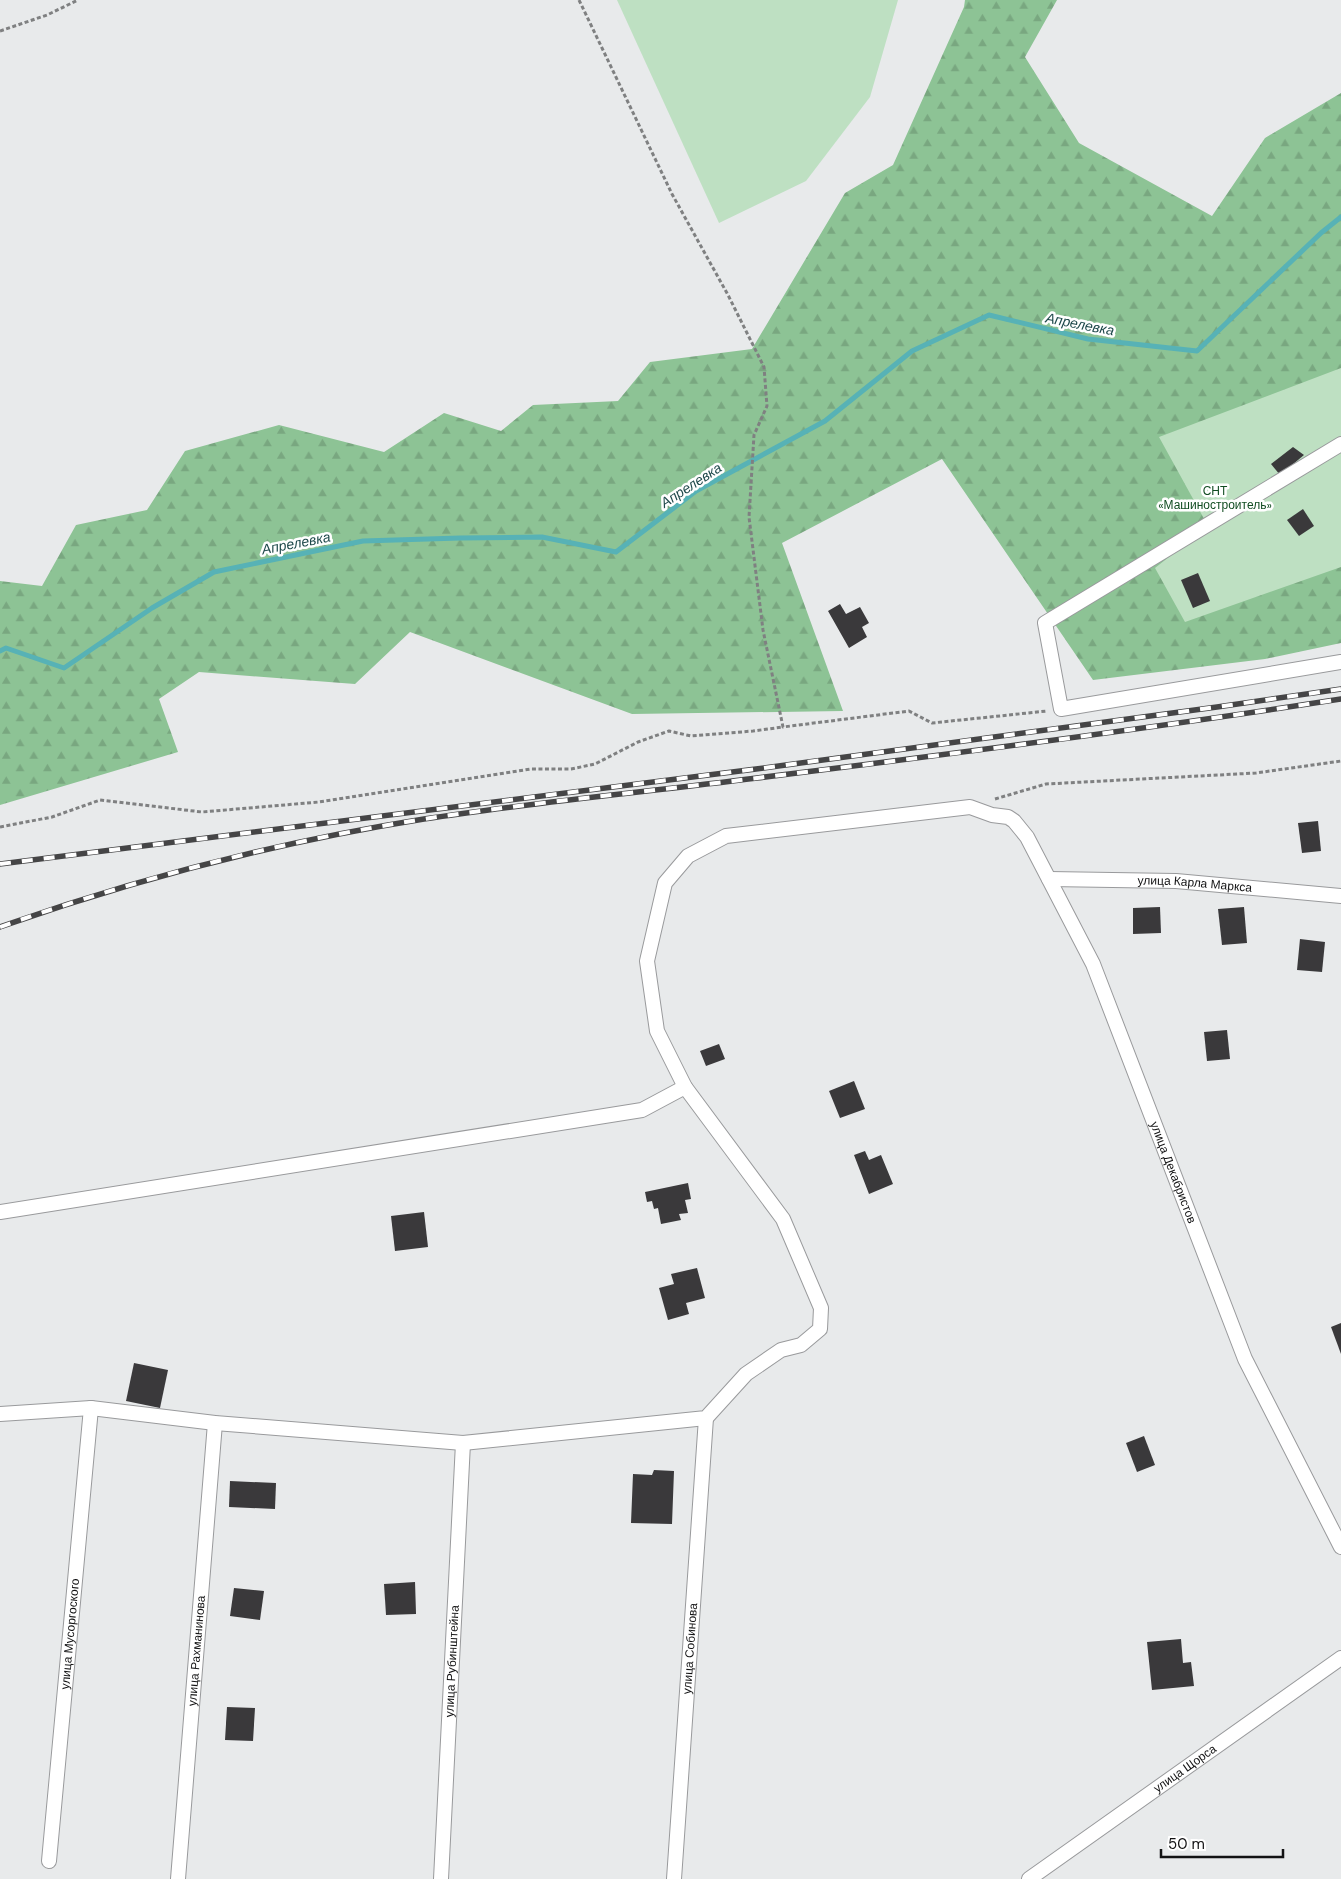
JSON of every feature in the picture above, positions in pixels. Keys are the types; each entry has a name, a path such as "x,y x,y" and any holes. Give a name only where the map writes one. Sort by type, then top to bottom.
{"street":[{"path":"1341,444 1045,623 1060,710 1341,662"},
{"path":"0,1414 91,1408 215,1422 463,1443 706,1418 746,1374 781,1350 801,1345 820,1329 821,1308 783,1219 685,1087 657,1031 647,962 665,883 688,856 726,836 970,807"},
{"name":"улица Декабристов","path":"970,807 992,815 1008,817 1014,821 1027,837 1093,964 1246,1358 1341,1547"},
{"name":"улица Карла Маркса","path":"1049,879 1176,881 1341,896"},
{"path":"0,1212 642,1110 685,1087"},
{"name":"улица Мусоргоского","path":"49,1861 91,1408"},
{"name":"улица Собинова","path":"674,1879 706,1418"},
{"name":"улица Рахманинова","path":"178,1879 215,1422"},
{"name":"улица Рубинштейна","path":"441,1879 463,1443"},
{"name":"улица Щорса","path":"1029,1879 1341,1658"}],"path":[{"path":"0,31 47,14 78,0"},
{"path":"579,0 672,194 728,295 764,368 767,406 754,435 748,517 763,630 783,727"},
{"path":"0,826 52,817 100,800 202,812 319,802 531,769 571,769 595,764 638,742 669,731 691,736 753,731 909,711 932,722 1060,710"},
{"path":"970,807 1046,784 1256,774 1341,760"}],"green space":[{"path":"617,0 898,0 870,97 806,181 719,223"},
{"path":"965,0 1057,0 1025,57 1079,143 1212,216 1265,138 1341,93 1341,368 1159,437 1208,526 1155,568 1185,622 1341,567 1341,643 1265,659 1093,680 942,459 782,543 843,711 632,714 410,632 355,684 199,672 159,699 178,752 0,805 0,581 42,586 76,525 147,510 185,451 279,425 384,452 444,413 501,431 533,405 618,401 650,362 752,349 845,193 893,165 964,7"},
{"name":"СНТ «Машиностроитель»","path":"1341,275 1341,639 1181,662 1016,443"}],"building":[{"path":"1293,447 1304,455 1280,475 1271,464"},
{"path":"1303,509 1314,526 1299,536 1287,520"},
{"path":"1198,573 1210,601 1193,608 1181,580"},
{"path":"840,604 846,614 860,607 869,623 862,627 867,637 849,648 828,611"},
{"path":"1318,821 1321,851 1302,853 1298,823"},
{"path":"1160,907 1161,933 1133,934 1133,908"},
{"path":"1244,907 1247,943 1222,945 1218,909"},
{"path":"1300,939 1325,942 1322,972 1297,970"},
{"path":"1227,1030 1230,1059 1207,1061 1204,1032"},
{"path":"719,1044 725,1059 706,1066 700,1051"},
{"path":"854,1081 865,1109 840,1118 829,1091"},
{"path":"865,1151 869,1160 881,1155 893,1184 869,1194 854,1155"},
{"path":"688,1183 691,1199 685,1200 688,1213 679,1214 681,1220 661,1224 658,1208 654,1209 652,1201 647,1202 645,1192"},
{"path":"424,1212 428,1247 395,1251 391,1216"},
{"path":"697,1268 705,1298 686,1303 689,1314 668,1320 659,1288 674,1284 671,1274"},
{"path":"1341,1323 1341,1354 1331,1327"},
{"path":"134,1363 168,1370 160,1408 126,1401"},
{"path":"1144,1436 1155,1465 1137,1472 1126,1443"},
{"path":"654,1470 674,1471 672,1524 631,1523 633,1474 652,1475"},
{"path":"230,1481 276,1483 275,1509 229,1507"},
{"path":"415,1582 416,1614 386,1615 384,1584"},
{"path":"234,1588 264,1591 260,1620 230,1616"},
{"path":"1181,1639 1183,1663 1191,1662 1194,1686 1152,1690 1147,1642"},
{"path":"227,1707 255,1708 253,1741 225,1740"}],"waterway":[{"name":"Апрелевка","path":"0,651 6,648 64,668 152,608 214,572 363,541 542,537 616,552 696,491 825,421 912,351 989,315 1088,339 1197,351 1321,233 1341,217"}],"railway":[{"path":"0,864 756,769 1341,689"},
{"path":"0,927 104,893 209,863 370,828 507,807 1049,741 1341,699"}]}
